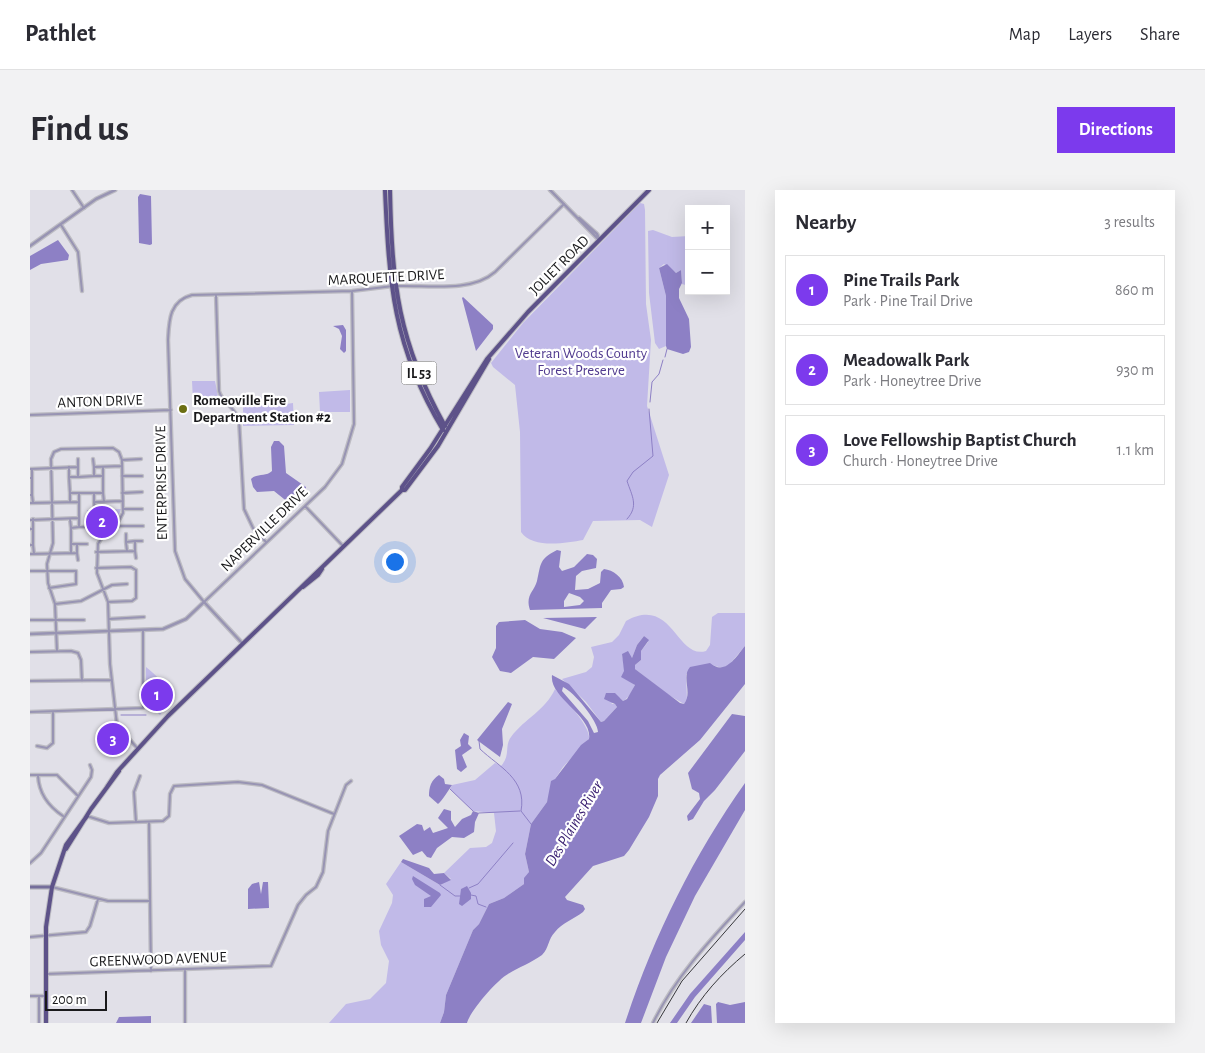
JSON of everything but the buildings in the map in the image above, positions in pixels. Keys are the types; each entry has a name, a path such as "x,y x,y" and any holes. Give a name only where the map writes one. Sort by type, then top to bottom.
{"main road":[{"name":"IL 53","path":"386,190 393,286 400,317 411,353 447,432"},
{"name":"IL 53","path":"390,190 393,286"},
{"name":"JOLIET ROAD","path":"402,490 402,487 444,427 477,373 528,312 649,190"},
{"name":"JOLIET ROAD","path":"402,490 405,490 419,473 447,432 489,359"},
{"path":"46,1023 46,935 52,887 66,850 86,816 119,772 168,716 402,490"},
{"path":"30,887 52,887"}],"street":[{"path":"72,190 84,208"},
{"path":"30,246 84,208 115,190"},
{"path":"550,190 597,234 599,240"},
{"name":"MARQUETTE DRIVE","path":"180,300 192,295 352,291 393,286 468,284 485,279 495,272 564,204"},
{"path":"61,224 78,252 82,291"},
{"name":"NAPERVILLE DRIVE","path":"30,634 163,629 177,624 204,602 334,477 342,464 352,437 355,412 352,291"},
{"path":"216,294 220,396 236,412 240,420 244,509 252,526 266,542"},
{"name":"ENTERPRISE DRIVE","path":"180,300 172,311 168,324 176,558 184,579 243,644"},
{"name":"ANTON DRIVE","path":"30,414 171,410"},
{"path":"57,651 55,604 47,570 47,559 53,543 51,502 52,455 57,450 113,448 120,452 122,460 123,509 121,519 102,537 96,552 96,568 108,602 115,710 120,730 138,749"},
{"path":"93,459 94,476"},
{"path":"122,460 141,459"},
{"path":"78,460 78,477"},
{"path":"94,467 122,466"},
{"path":"78,467 31,469 31,503 79,502"},
{"path":"103,467 104,502"},
{"path":"69,468 70,502"},
{"path":"69,477 103,476"},
{"path":"122,476 142,476"},
{"path":"122,493 142,492"},
{"path":"70,493 104,493"},
{"path":"79,493 79,528"},
{"path":"94,493 95,510"},
{"path":"94,502 123,501"},
{"path":"305,506 344,548"},
{"path":"123,509 142,509"},
{"path":"34,554 31,520 79,518"},
{"path":"70,519 71,553"},
{"path":"115,526 143,526"},
{"path":"71,528 87,528"},
{"path":"126,534 127,551"},
{"path":"135,541 136,558"},
{"path":"126,542 142,541"},
{"path":"71,544 86,544"},
{"path":"77,544 78,560"},
{"path":"96,552 136,551"},
{"path":"30,554 77,553"},
{"path":"96,568 131,567 135,569 136,598 132,601 108,602"},
{"path":"30,571 72,569 77,574 77,581 74,586 50,588"},
{"path":"55,604 81,602 112,585 127,584"},
{"path":"109,619 144,617"},
{"path":"30,620 84,620"},
{"path":"30,712 143,708 143,630"},
{"path":"30,652 57,651 78,653 81,660 82,681"},
{"path":"30,681 112,680"},
{"path":"37,746 47,748 53,742 52,712"},
{"path":"30,863 40,853 91,776 92,770 90,765"},
{"path":"30,775 57,776 77,795"},
{"path":"38,775 41,791 51,807 63,816"},
{"path":"136,822 135,786 140,776"},
{"path":"86,816 102,823 165,820 170,812 171,790 178,785 238,782 262,785 334,814 346,785 351,781"},
{"name":"GREENWOOD AVENUE","path":"46,974 270,966 298,905 316,887 324,872 327,836 334,814"},
{"path":"149,822 151,971"},
{"path":"52,887 114,902 150,901"},
{"path":"30,937 88,930 98,899"},
{"path":"653,1023 665,998 674,986 710,940 745,902"},
{"path":"185,970 185,1023"},
{"path":"30,996 45,996"},
{"path":"39,996 40,1023"}],"green space":[{"name":"Veteran Woods County Forest Preserve","path":"640,203 644,204 645,210 646,304 651,340 647,406 669,475 652,527 640,520 593,521 583,540 550,543 533,541 521,532 520,432 515,385 493,367 491,363 523,323"},
{"path":"653,230 672,237 685,236 685,285 682,284 681,270 676,273 664,264 659,268 666,296 666,346 659,349 655,343 649,293 648,231"},
{"path":"192,381 215,381 219,401 193,401"},
{"path":"350,390 350,412 320,412 319,392"},
{"path":"282,397 285,399 286,404 293,403 294,425 243,426 243,398"},
{"path":"121,509 117,521 100,535 88,530 87,510"},
{"path":"718,613 745,613 745,646 729,665 722,668 712,665 686,674 687,700 684,704 667,694 635,669 635,665 641,660 641,651 648,642 644,636 637,645 632,658 622,654 626,678 635,685 625,700 623,701 620,698 611,704 615,704 617,707 604,721 601,722 586,702 562,679 586,672 592,667 594,657 591,647 612,642 619,635 626,621 642,615 654,616 664,621 687,646 696,651 706,651 710,645 712,617"},
{"path":"146,667 158,677 167,695 165,708 160,715 153,708 146,707"},
{"path":"555,689 586,727 589,739 563,767 555,779 547,802 531,824 525,854 529,872 524,884 504,898 489,904 479,924 473,930 446,995 444,1012 440,1023 329,1023 346,1004 370,999 386,983 389,961 381,945 379,931 392,903 393,895 386,884 401,862 440,885 451,879 444,873 470,848 486,847 492,843 496,831 494,813 473,811 450,789 452,785 475,780 495,763 501,766 506,758 511,737 516,730 546,703"}],"water":[{"path":"140,194 151,196 152,244 150,245 139,243 138,197"},
{"path":"58,240 69,255 68,260 41,264 30,270 30,256"},
{"path":"667,264 676,273 681,270 682,283 679,289 679,298 689,319 691,347 689,352 683,354 667,349 666,346 666,296 659,268"},
{"path":"462,298 493,325 493,329 476,351"},
{"path":"343,325 346,330 346,351 344,353 340,349 342,336 339,329 333,326"},
{"path":"274,441 279,441 284,446 286,473 306,487 306,492 300,494 289,503 274,491 257,492 253,487 251,479 272,471 271,447"},
{"path":"557,550 561,551 559,567 562,571 574,567 587,554 593,555 597,559 596,568 582,571 576,576 575,590 588,589 600,583 601,572 604,569 617,575 622,580 624,587 611,590 602,603 602,608 530,610 529,597 536,585 540,566 547,556","holes":["569,593 580,597 584,601 580,605 564,607 564,601"]},
{"path":"597,617 585,629 543,618"},
{"path":"525,620 540,629 562,632 576,638 554,659 533,657 511,673 500,671 492,657 496,648 496,626 499,622"},
{"name":"Des Plaines River","path":"644,636 649,640 641,651 641,660 635,665 635,669 680,703 684,704 686,700 687,675 690,667 710,663 715,666 725,666 734,660 745,646 745,684 700,740 660,775 658,779 658,796 649,817 624,856 593,866 565,897 567,900 583,905 585,909 583,912 558,929 542,955 497,982 478,1004 467,1023 440,1023 444,1012 446,995 473,930 479,924 489,904 504,898 524,884 524,878 529,872 525,854 531,824 547,802 551,781 555,779 581,745 589,739 584,723 557,691 552,675 569,684 601,722 604,721 617,707 615,704 604,699 606,693 615,693 623,701 627,699 635,685 621,677 624,671 622,654 628,651 632,658 637,645","holes":["563,687 590,714 598,732 594,733 588,721 562,691"]},
{"path":"508,702 512,704 502,729 503,745 500,757 477,740"},
{"path":"732,714 745,716 745,751 715,790 704,801 693,819 688,821 687,816 700,799 699,793 692,789 688,773"},
{"path":"464,733 469,736 468,744 472,748 462,755 467,767 461,772 457,769 455,750 461,746 460,740"},
{"path":"439,775 444,779 445,784 452,785 438,804 429,796 429,793 432,781"},
{"path":"745,783 745,810 695,896 666,957 641,1023 625,1023 648,960 676,898 708,839"},
{"path":"444,809 451,811 451,820 455,827 462,819 471,815 473,811 479,813 475,822 474,832 464,838 452,837 437,848 431,858 427,857 422,851 413,855 399,836 417,824 422,825 424,831 430,827 433,833 448,828 438,818"},
{"path":"403,859 429,868 434,874 444,873 451,880 440,885 401,862"},
{"path":"413,876 440,893 441,895 431,907 424,907 424,899 431,896 415,885 412,879"},
{"path":"259,882 261,894 263,882 268,882 269,908 248,909 248,889 252,884"},
{"path":"467,886 471,893 471,899 462,906 459,904 461,889"},
{"path":"745,932 745,940 695,997 677,1023 670,1023 690,994"},
{"path":"718,1002 730,1005 745,1002 745,1023 717,1023 716,1004"},
{"path":"704,1004 711,1006 712,1023 691,1023"},
{"path":"151,1016 151,1023 116,1023 119,1017"}],"waterway":[{"path":"665,357 667,349"},
{"path":"650,402 652,382 659,374 663,360"},
{"path":"627,519 634,505 627,481 633,472 653,456 649,409"},
{"path":"121,715 146,715"},
{"path":"479,741 480,749 503,768 516,782 522,800 521,811 531,824"},
{"path":"450,789 473,811"},
{"path":"479,813 520,811"},
{"path":"469,888 478,884 513,843"},
{"path":"440,885 455,896 461,896"},
{"path":"471,895 476,896 478,904 486,907"}],"railway":[{"path":"657,1023 682,981 745,909"},
{"path":"686,1023 712,986 745,954"}],"place":[{"name":"Romeoville Fire Department Station #2","path":"183,409"},
{"name":"Meadowalk Park","path":"102,522"},
{"name":"Pine Trails Park","path":"157,695"},
{"name":"Love Fellowship Baptist Church","path":"113,739"}]}
